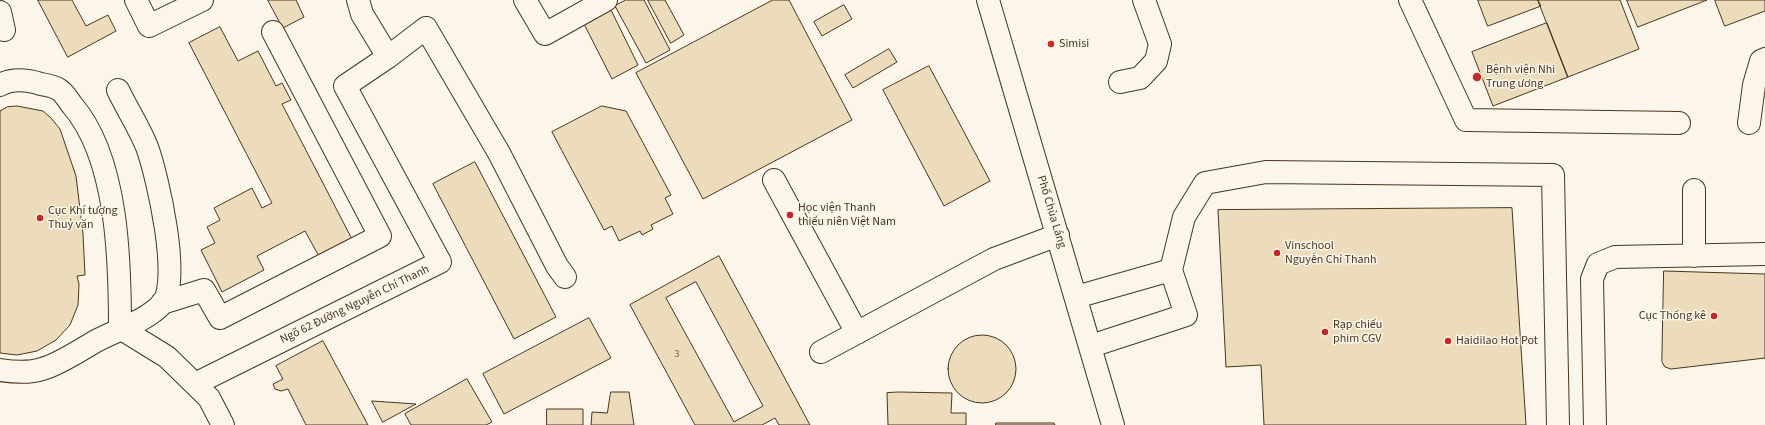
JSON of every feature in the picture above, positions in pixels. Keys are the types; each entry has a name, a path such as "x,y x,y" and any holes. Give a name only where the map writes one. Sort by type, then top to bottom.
{"street":[{"path":"136,0 149,26 202,0"},
{"path":"358,0 362,14 388,57"},
{"path":"526,0 545,34 606,0"},
{"name":"Phố Chùa Láng","path":"988,0 1113,425"},
{"path":"1120,82 1140,78 1156,60 1160,44 1144,0"},
{"path":"1410,0 1466,120 1679,123"},
{"name":"Ngõ 62 Đường Nguyễn Chí Thanh","path":"195,384 440,262 345,86 388,57 426,28 500,153 557,266 565,277"},
{"path":"162,303 204,290 220,318 380,236 273,32"},
{"path":"1749,123 1754,84 1762,61 1765,59"},
{"path":"0,85 7,81 31,81 59,89 80,114 97,145 112,203 120,272 120,328"},
{"path":"0,370 11,371 42,369 120,328 145,318 162,303 168,295 170,271 162,205 147,146 118,90"},
{"path":"1090,346 1186,315 1171,270 1184,217 1205,183 1266,172 1553,175 1558,425"},
{"path":"774,180 857,333"},
{"path":"1694,190 1694,256"},
{"path":"821,352 994,259 1058,235"},
{"path":"1595,425 1592,279 1598,264 1615,256 1765,254"},
{"path":"1076,297 1171,270"},
{"path":"120,328 166,357 195,384 209,398 223,425"}],"building":[{"path":"38,0 72,0 86,26 108,15 116,31 68,57"},
{"path":"268,0 296,0 304,17 283,28"},
{"path":"626,0 644,0 670,50 646,63 615,6"},
{"path":"648,0 665,0 684,35 671,43"},
{"path":"773,0 789,0 852,120 703,199 636,73"},
{"path":"1478,0 1538,0 1541,6 1488,26"},
{"path":"1538,0 1620,0 1639,49 1568,77"},
{"path":"1627,0 1707,0 1638,27"},
{"path":"1715,0 1765,0 1765,11 1725,26"},
{"path":"844,5 852,19 822,36 814,22"},
{"path":"610,8 638,65 612,79 583,22"},
{"path":"1547,23 1568,77 1493,106 1472,52"},
{"path":"220,27 238,61 258,51 276,86 282,83 291,100 282,104 354,243 321,260 305,231 257,256 264,270 222,292 201,250 215,243 207,227 220,220 214,208 252,188 262,208 272,203 189,43"},
{"path":"889,49 897,62 853,88 845,75"},
{"path":"929,66 990,181 944,206 883,90"},
{"name":"Cục Khí tượng Thuỷ văn","path":"17,106 43,111 60,129 76,176 83,234 85,275 77,276 79,284 78,305 70,325 56,340 37,351 17,355 0,353 0,111 7,107"},
{"path":"602,106 626,111 671,195 665,198 673,214 651,225 653,229 642,235 640,231 619,241 612,226 604,230 552,132"},
{"path":"475,162 556,317 514,339 433,184"},
{"path":"1512,208 1526,425 1264,425 1261,365 1226,367 1218,210"},
{"path":"719,256 810,425 779,425 775,418 762,425 695,425 630,305","holes":["696,282 763,406 734,422 666,298"]},
{"name":"Cục Thống kê","path":"1664,271 1765,274 1765,358 1671,369 1665,367 1662,362"},
{"path":"589,318 611,358 504,414 483,374"},
{"path":"982,335 995,338 1006,345 1013,356 1016,369 1013,382 1006,393 995,400 982,403 969,400 958,393 951,382 948,369 951,356 958,345 969,338"},
{"path":"323,341 368,425 306,425 288,389 281,391 275,389 273,384 283,379 276,366"},
{"path":"467,379 492,422 486,425 411,425 405,414"},
{"path":"611,392 629,392 634,425 591,425 592,412 607,413"},
{"path":"887,393 952,393 951,413 966,413 966,425 888,425"},
{"path":"372,401 416,404 383,422"},
{"path":"547,409 583,409 583,425 547,425"},
{"path":"996,423 1054,423 1055,425 996,425"}],"place":[{"name":"Simisi","path":"1051,44"},
{"name":"Bệnh viện Nhi Trung ương","path":"1477,77"},
{"name":"Học viện Thanh thiếu niên Việt Nam","path":"790,215"},
{"name":"Cục Khí tượng Thuỷ văn","path":"40,218"},
{"name":"Vinschool Nguyễn Chí Thanh","path":"1277,253"},
{"name":"Cục Thống kê","path":"1714,316"},
{"name":"Rạp chiếu phim CGV","path":"1325,332"},
{"name":"Haidilao Hot Pot","path":"1448,341"}]}
